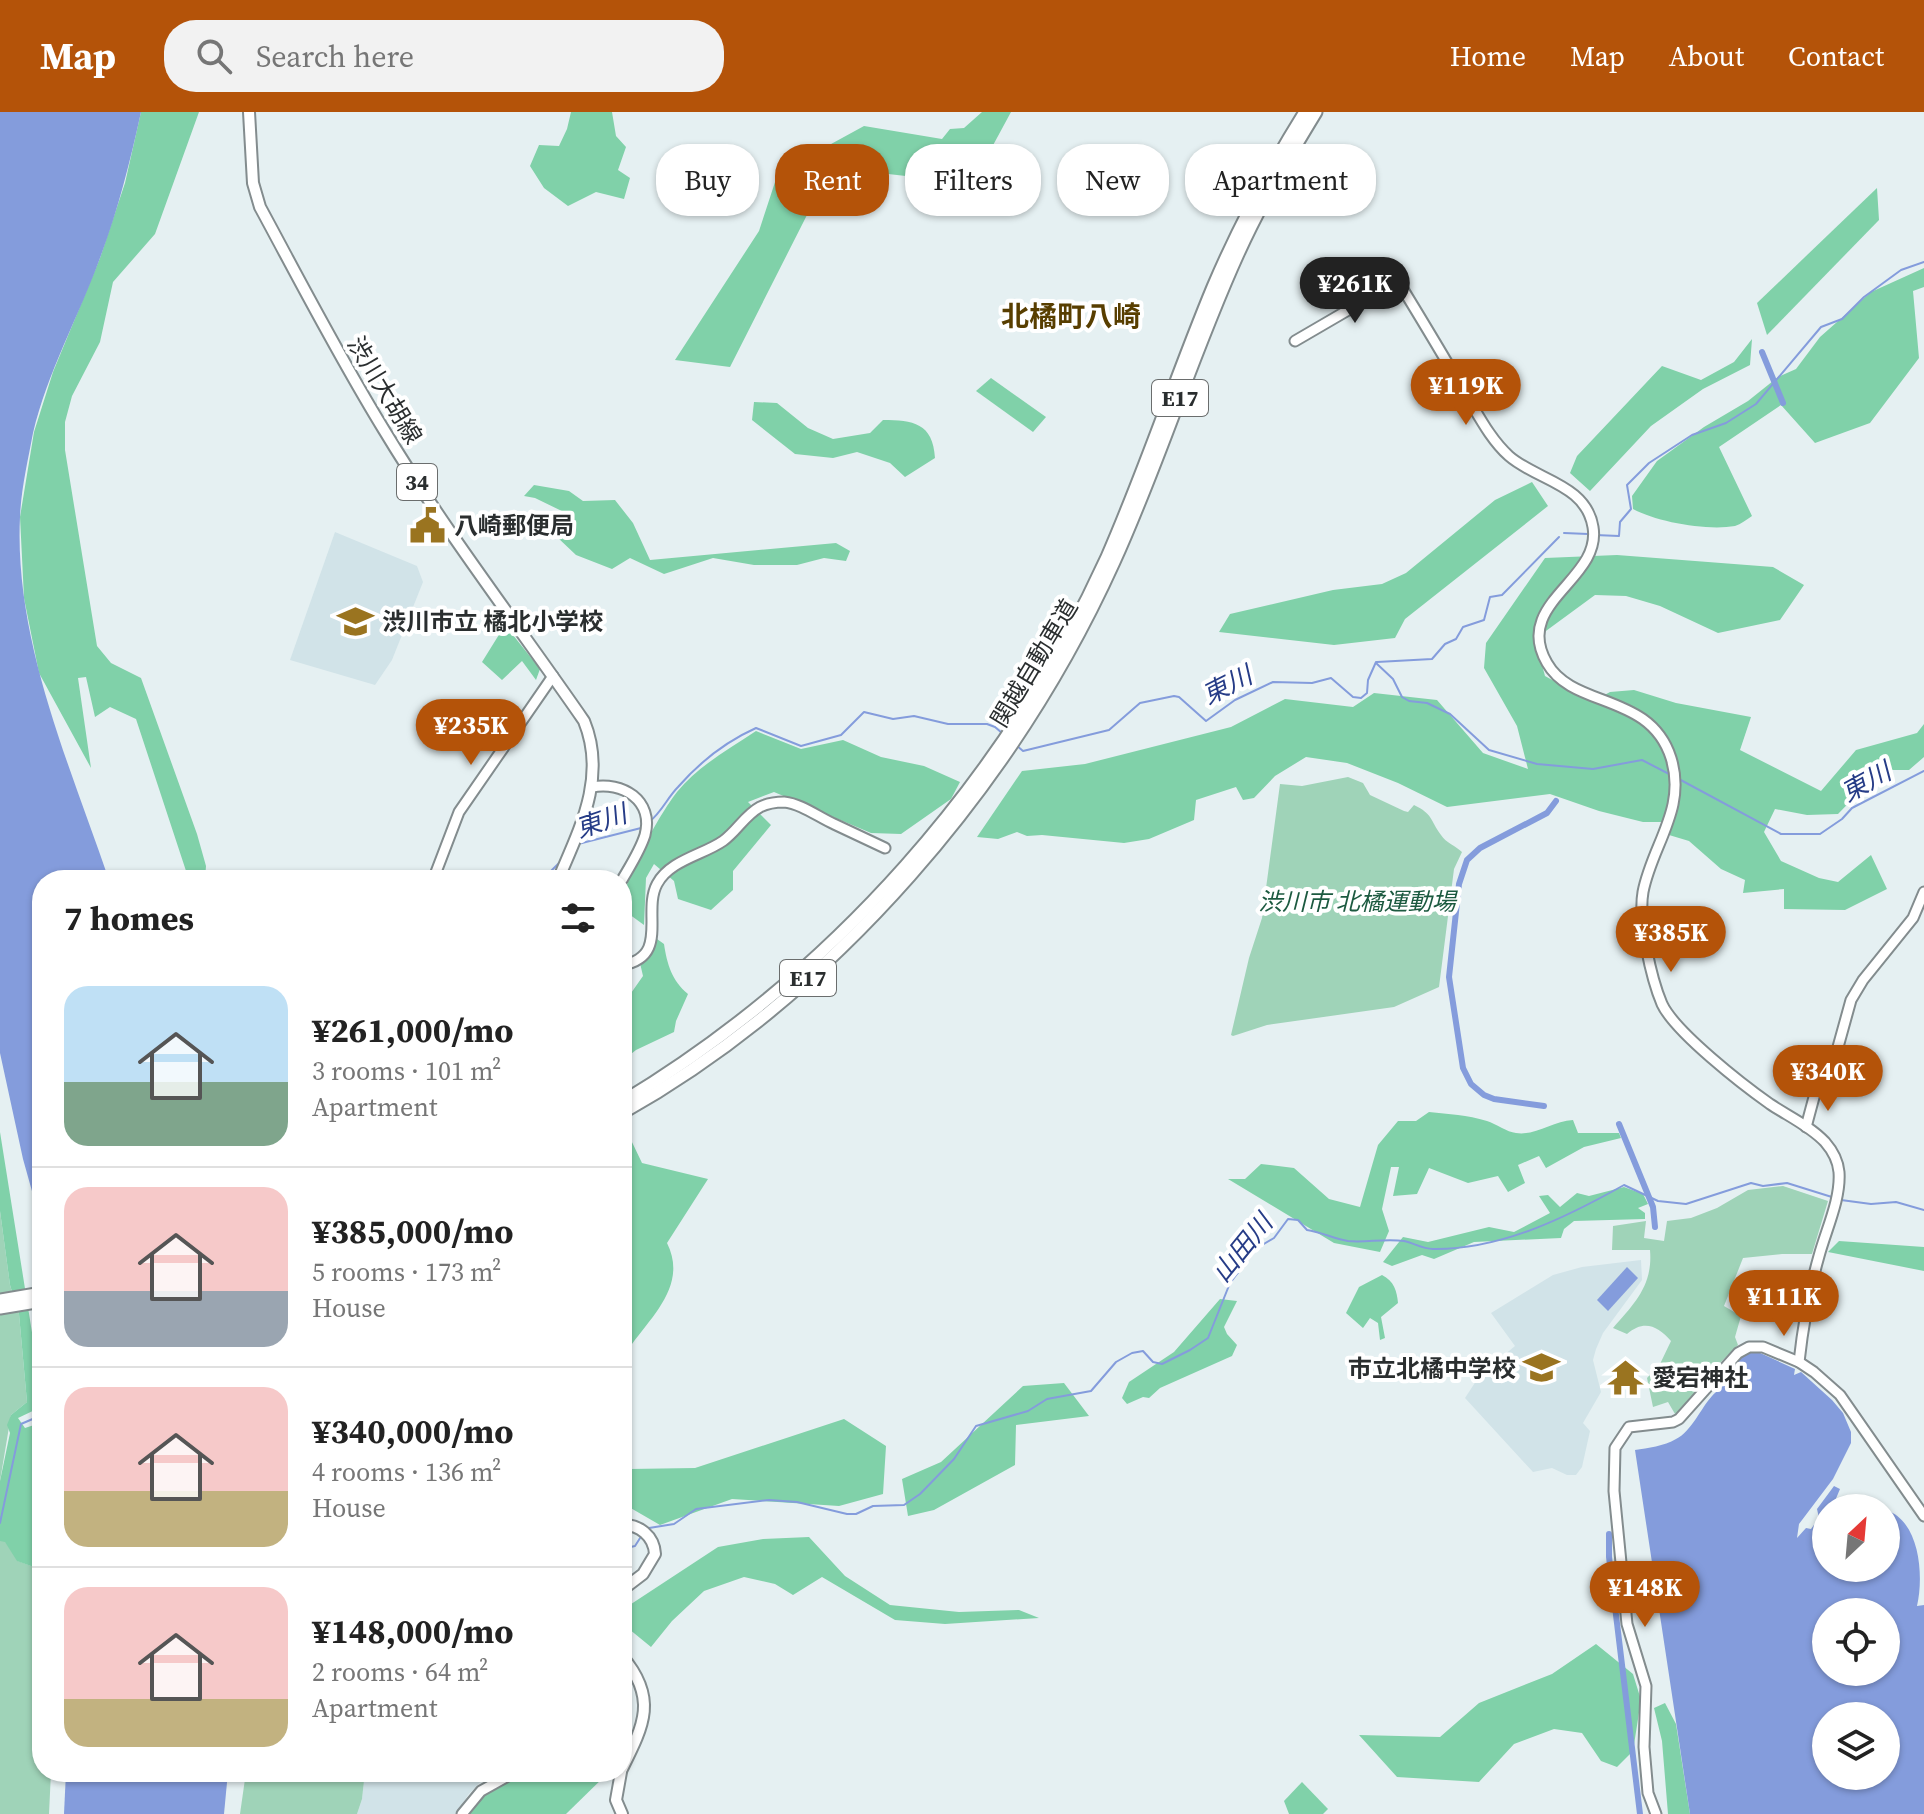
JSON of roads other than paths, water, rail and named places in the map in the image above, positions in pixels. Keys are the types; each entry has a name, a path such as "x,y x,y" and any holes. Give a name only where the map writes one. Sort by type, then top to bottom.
{"highway":[{"name":"関越自動車道","path":"1044,684 1106,558 1230,248 1269,172 1305,112"},
{"name":"関越自動車道","path":"632,1106 707,1057 805,980 889,897 1009,747 1093,606 1131,524 1239,252 1276,179 1316,112"},
{"name":"関越自動車道","path":"632,1096 702,1050 798,973 880,893 959,807"},
{"path":"0,1300 32,1295"},
{"path":"0,1308 32,1303"}],"main road":[{"name":"渋川大胡線","path":"249,112 253,183 267,220 384,431 584,721 595,754 592,787 562,870"},
{"path":"632,1526 651,1538 655,1554 650,1566 632,1581"},
{"path":"632,1670 645,1702 641,1730 632,1748"},
{"path":"618,1782 616,1792 622,1814"}],"street":[{"path":"1295,341 1398,281 1497,444 1521,465 1564,487 1585,506 1594,531 1591,546 1583,565 1547,610 1539,630 1542,653 1558,676 1575,687 1628,709 1646,721 1660,737 1673,766 1674,807 1642,899 1649,954 1662,1003 1683,1031 1744,1084 1824,1142 1839,1167 1836,1194 1806,1306 1799,1362"},
{"path":"437,870 459,812 553,676"},
{"path":"592,787 610,785 639,799 646,820 639,850 628,870"},
{"path":"632,962 641,958 650,943 655,886 665,873 723,841 763,806 779,802 801,807 885,848"},
{"path":"1806,1127 1817,1086 1838,1047 1851,1000 1863,980 1919,918 1924,892"},
{"path":"1656,1814 1648,1793 1644,1747 1646,1686 1631,1642 1621,1580 1614,1491 1615,1448 1629,1427 1679,1419 1738,1353 1749,1347 1763,1347 1799,1362 1840,1395 1924,1516"},
{"path":"462,1814 481,1791 497,1782"}],"water":[{"path":"0,112 141,112 106,240 39,411 21,507 21,563 35,656 62,747 105,870 32,870 32,1191 0,1053"},
{"path":"1627,1267 1638,1278 1608,1311 1597,1300"},
{"path":"1758,1352 1795,1369 1794,1375 1801,1372 1843,1413 1851,1432 1851,1443 1833,1479 1822,1494 1812,1494 1812,1507 1799,1524 1797,1538 1806,1528 1812,1528 1812,1582 1900,1582 1900,1519 1913,1537 1920,1580 1917,1606 1924,1605 1924,1814 1690,1814 1635,1450 1661,1445 1681,1436 1721,1388 1733,1364 1741,1356"},
{"path":"1834,1486 1840,1489 1838,1494 1828,1494"},
{"path":"66,1782 227,1782 224,1814 64,1814"}],"waterway":[{"path":"1595,535 1619,536 1620,522 1631,509 1627,485 1649,463 1692,435 1726,423 1756,404 1821,327 1842,319 1864,297 1901,270 1924,262"},
{"path":"1762,352 1783,403"},
{"path":"1564,533 1588,534"},
{"path":"1377,662 1432,659 1445,644 1456,639 1463,627 1484,620 1490,597 1502,595 1559,537"},
{"name":"東川","path":"1016,745 1023,751 1109,730 1140,703 1174,696 1206,721 1235,700 1273,682 1312,683 1331,678 1353,697 1361,698 1367,693 1368,680 1376,662"},
{"name":"東川","path":"1376,663 1393,679 1402,697 1427,703 1450,714 1489,750 1537,764 1593,769 1642,760 1671,775"},
{"name":"東川","path":"649,822 704,761 756,728 801,746 841,735 864,712 893,719 914,716 948,724 987,724 1002,733"},
{"name":"東川","path":"1677,778 1781,834 1820,834 1852,808 1924,771"},
{"path":"1544,1106 1494,1099 1471,1084 1463,1068 1449,977 1459,884 1467,860 1480,848 1547,813 1556,801"},
{"name":"東川","path":"578,844 641,828"},
{"name":"東川","path":"552,870 562,860"},
{"path":"1619,1124 1653,1207 1655,1227"},
{"name":"山田川","path":"646,1530 674,1524 696,1509 769,1500 797,1502 847,1514 856,1514 873,1506 904,1505 920,1494 954,1459 976,1426 1028,1411 1047,1399 1091,1391 1116,1362 1132,1353 1143,1351 1153,1362 1162,1364 1208,1338 1230,1283 1257,1248 1274,1238 1288,1219 1298,1220 1307,1230 1343,1240 1397,1240 1433,1249 1458,1248 1508,1238 1556,1220 1624,1185 1658,1201 1686,1204 1751,1183 1763,1186 1787,1183 1835,1198"},
{"name":"山田川","path":"1841,1200 1871,1204 1896,1202 1924,1210"},
{"path":"0,1523 21,1424 32,1419"},
{"path":"1609,1534 1609,1557 1640,1814"},
{"name":"山田川","path":"632,1547 642,1535"}],"place":[{"name":"八崎郵便局","path":"428,525"},
{"name":"渋川市立 橘北小学校","path":"356,621"},
{"name":"市立北橘中学校","path":"1542,1368"},
{"name":"愛宕神社","path":"1626,1377"}],"district":[{"name":"北橘町八崎","path":"1071,316"}],"park label":[{"name":"渋川市 北橘運動場","path":"1357,901"}]}
